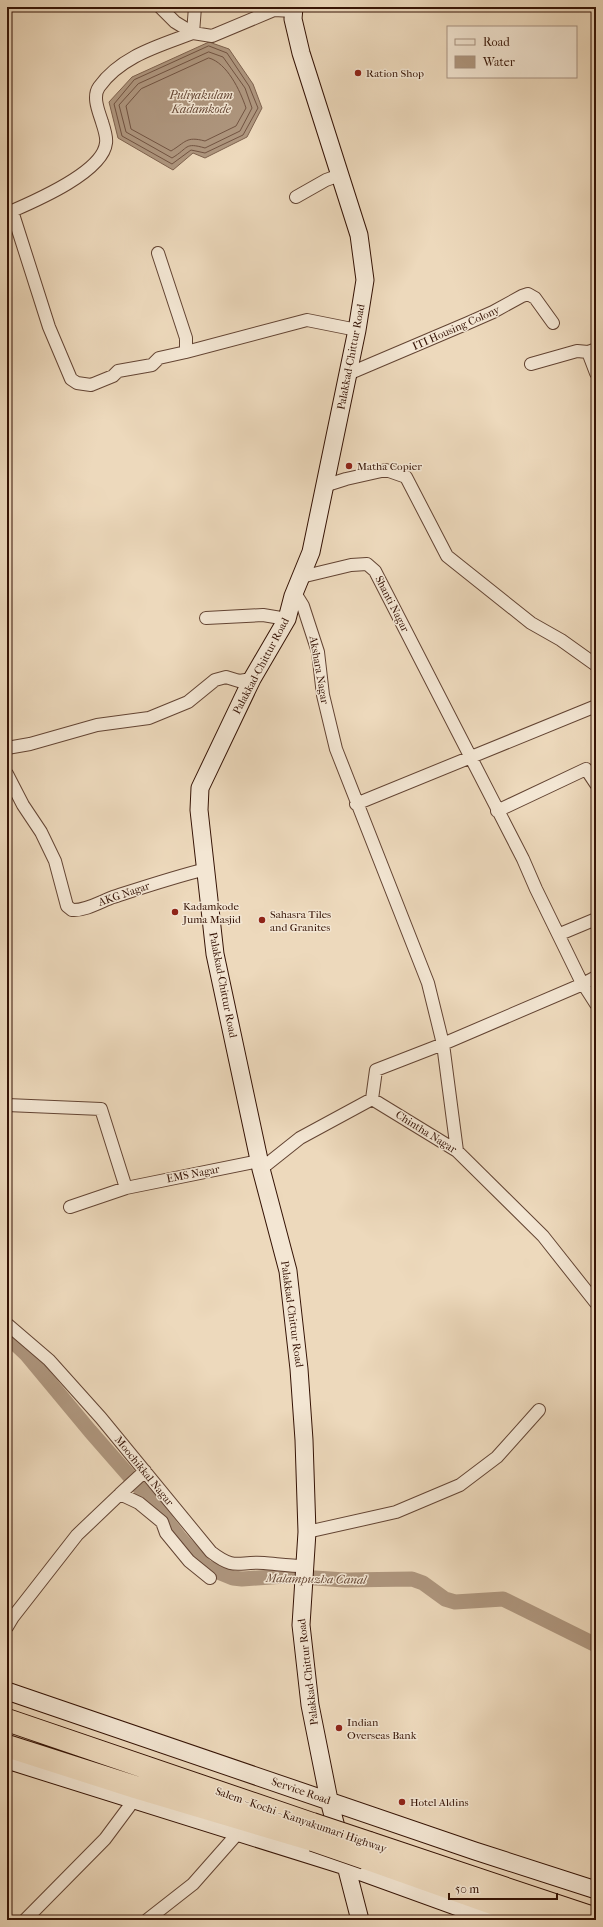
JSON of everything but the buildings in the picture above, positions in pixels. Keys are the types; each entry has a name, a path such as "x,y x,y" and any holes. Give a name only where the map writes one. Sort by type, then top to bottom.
{"highway":[{"name":"Salem - Kochi - Kanyakumari Highway","path":"7,1720 313,1832 360,1856 540,1920"},
{"name":"Salem - Kochi - Kanyakumari Highway","path":"7,1746 135,1787 313,1832"},
{"name":"Salem - Kochi - Kanyakumari Highway","path":"360,1856 596,1919"}],"main road":[{"name":"Palakkad-Chittur Road","path":"294,9 293,19 301,53 359,235 365,280 357,330 311,552 295,593 287,619 252,679 200,788 199,810 215,954 260,1165 288,1271 299,1369 304,1440 306,1532 301,1625 310,1705 330,1800 360,1856 360,1920"},
{"name":"Service Road","path":"7,1691 330,1800 475,1851 596,1890"},
{"path":"7,1760 238,1832 360,1856 494,1920"}],"street":[{"path":"160,7 175,22 193,33 212,36 274,10 294,9"},
{"path":"193,33 195,7"},
{"path":"193,33 142,52 117,68 98,88 96,103 103,124 106,144 100,158 59,189 12,211 49,327 71,379 77,383 91,385 113,376 118,371 152,365 159,358 307,320 357,330"},
{"path":"296,198 326,180 340,175"},
{"path":"158,253 186,338 186,352"},
{"name":"ITI Housing Colony","path":"348,374 480,318 528,294 535,298 553,323"},
{"path":"531,364 577,351 592,350 596,373"},
{"path":"324,486 346,479 386,470 406,477 447,556 531,623 561,640 596,665"},
{"name":"Shanti Nagar","path":"301,577 351,565 367,564 375,571 470,757"},
{"name":"Akshara Nagar","path":"295,593 303,606 318,652 324,695 336,749 356,804 428,983 443,1044 457,1151"},
{"path":"206,618 263,615 287,619"},
{"path":"7,748 30,744 96,725 149,718 188,702 215,680 226,677 239,681 252,679"},
{"path":"356,804 596,706"},
{"path":"470,757 523,859 536,889 584,984 596,1004"},
{"path":"497,811 586,769 596,784"},
{"name":"AKG Nagar","path":"7,774 23,805 41,832 55,860 67,906 72,910 78,911 164,880 206,869"},
{"path":"560,934 596,919"},
{"path":"260,1165 300,1138 372,1099 376,1070 443,1044 584,984 596,977"},
{"name":"Chintha Nagar","path":"372,1099 457,1151 543,1236 596,1303"},
{"path":"7,1105 101,1109 126,1188"},
{"name":"EMS Nagar","path":"70,1206 126,1188 260,1165"},
{"name":"Moochikkal Nagar","path":"7,1324 49,1360 102,1418 211,1552 224,1562 240,1565 263,1563 304,1567"},
{"path":"306,1532 396,1512 460,1485 497,1457 539,1410"},
{"path":"7,1627 77,1535 145,1471"},
{"path":"120,1494 139,1503 162,1522 166,1533 189,1561 210,1578"},
{"path":"25,1920 104,1839 134,1800"},
{"path":"147,1920 194,1884 238,1832"}],"water":[{"name":"Puliyakulam Kadamkode","path":"209,42 229,49 253,84 262,108 247,137 205,158 193,153 173,170 118,138 109,102 132,77"}],"waterway":[{"name":"Malampuzha Canal","path":"7,1336 26,1354 206,1567 233,1578 242,1579 285,1576 345,1580 412,1579 423,1583 445,1599 455,1602 503,1599 596,1645"}],"place":[{"name":"Ration Shop","path":"358,73"},
{"name":"Matha Copier","path":"349,466"},
{"name":"Kadamkode Juma Masjid","path":"175,912"},
{"name":"Sahasra Tiles and Granites","path":"262,920"},
{"name":"Indian Overseas Bank","path":"339,1728"},
{"name":"Hotel Aldins","path":"402,1802"}]}
